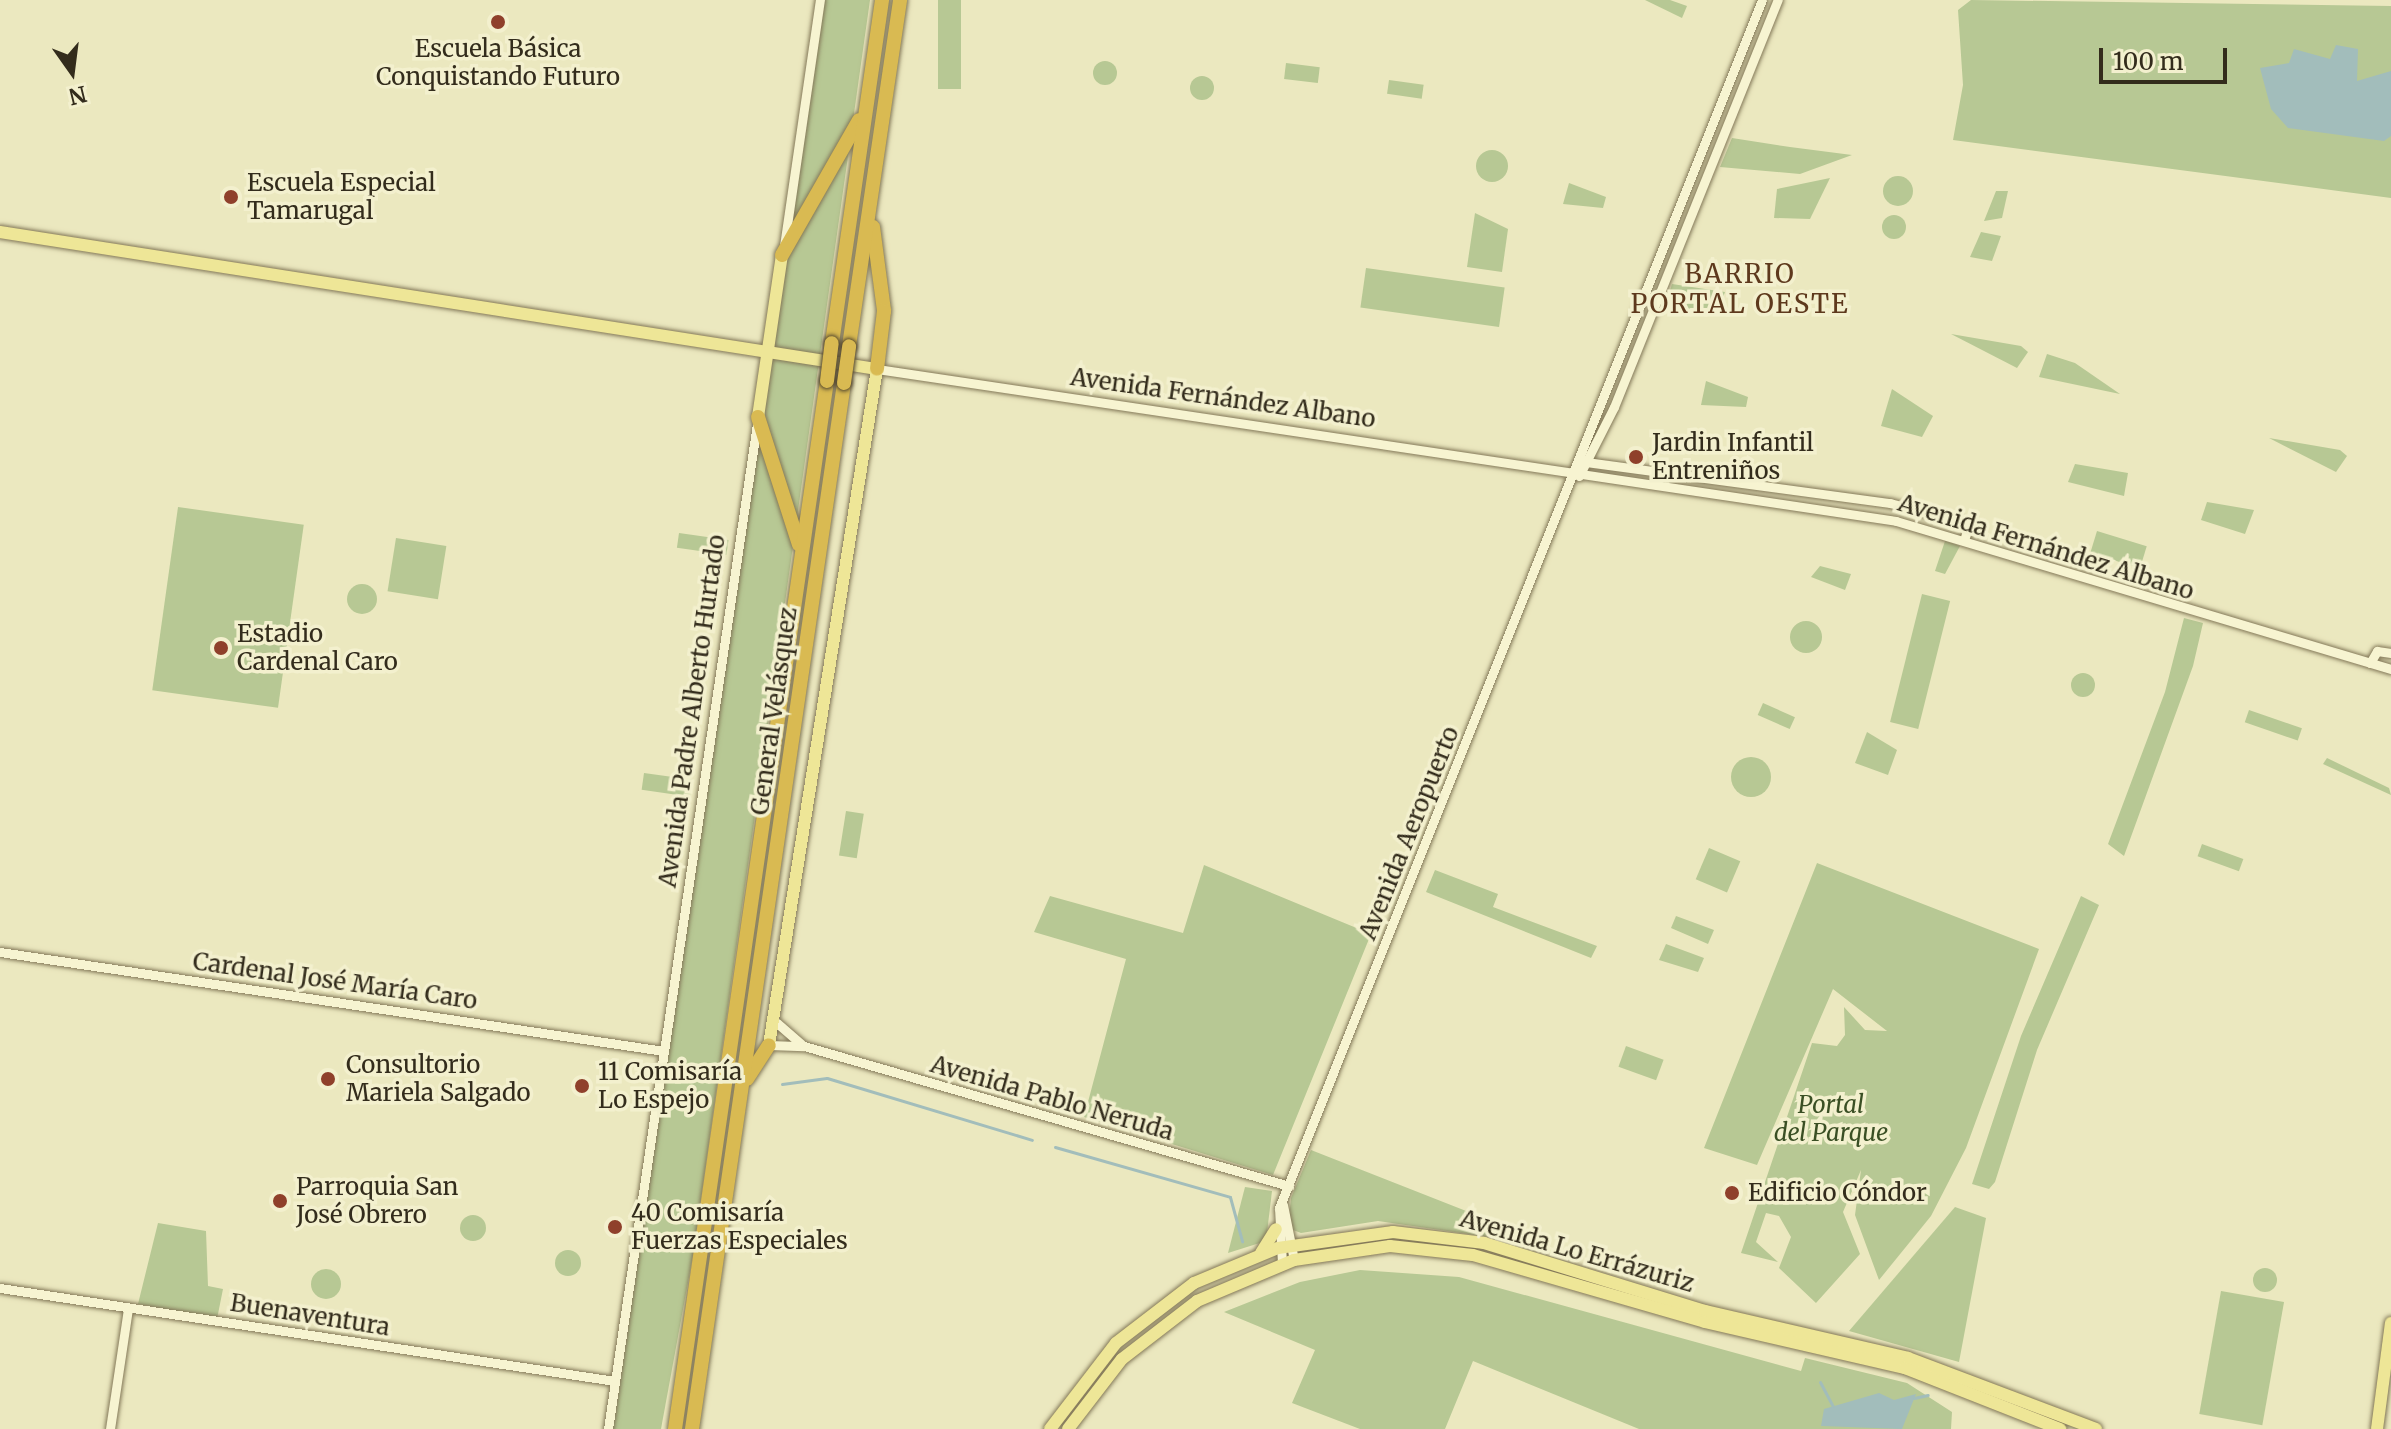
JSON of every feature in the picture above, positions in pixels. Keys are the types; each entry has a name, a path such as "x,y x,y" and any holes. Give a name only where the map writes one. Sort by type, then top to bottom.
{"highway":[{"name":"General Velásquez","path":"675,1429 882,0"},
{"name":"General Velásquez","path":"692,1429 900,0"},
{"path":"782,255 841,162 870,90"},
{"path":"872,190 884,311 877,369"},
{"path":"758,417 794,519 800,566"},
{"path":"742,1090 769,1045"}],"main road":[{"path":"0,232 768,348 877,369 777,1023 769,1045"},
{"name":"Avenida Padre Alberto Hurtado","path":"758,417 782,255"},
{"path":"1261,1253 1276,1229"},
{"name":"Avenida Lo Errázuriz","path":"1050,1429 1090,1371 1144,1318 1194,1283 1261,1253 1283,1247 1393,1232 1484,1243 1705,1311 1919,1361 2096,1429"},
{"name":"Avenida Lo Errázuriz","path":"1068,1429 1151,1332 1213,1292 1288,1262 1379,1246 1473,1255 1913,1371 2060,1429"},
{"path":"2377,1429 2391,1323"}],"street":[{"name":"Avenida Padre Alberto Hurtado","path":"782,255 820,0"},
{"path":"1573,472 1762,0"},
{"name":"Avenida Aeropuerto","path":"1288,1262 1276,1229 1283,1201 1573,472 1589,462 1778,0"},
{"name":"Avenida Fernández Albano","path":"877,369 1883,518 2391,669"},
{"name":"Avenida Padre Alberto Hurtado","path":"608,1429 758,417"},
{"name":"Avenida Fernández Albano","path":"1577,460 1875,501 1969,524 1964,540"},
{"path":"2370,663 2377,651 2391,653"},
{"name":"Cardenal José María Caro","path":"0,952 664,1051"},
{"name":"Avenida Pablo Neruda","path":"777,1023 804,1046"},
{"name":"Avenida Pablo Neruda","path":"769,1045 804,1046 1289,1186"},
{"name":"Avenida Aeropuerto","path":"1283,1201 1283,1247"},
{"name":"Buenaventura","path":"0,1288 615,1381"},
{"path":"110,1429 128,1308"}],"green space":[{"path":"824,0 870,0 693,1255 661,1429 613,1429"},
{"path":"938,0 961,0 961,89 938,89"},
{"path":"1645,0 1670,0 1687,6 1682,18"},
{"path":"1971,0 2391,6 2391,198 1953,140 1963,85 1958,10"},
{"path":"1105,61 1114,64 1117,73 1114,82 1105,85 1096,82 1093,73 1096,64"},
{"path":"1286,63 1320,67 1318,83 1284,79"},
{"path":"1202,76 1211,79 1214,88 1211,97 1202,100 1193,97 1190,88 1193,79"},
{"path":"1389,80 1424,85 1422,99 1387,94"},
{"path":"1732,138 1852,155 1800,174 1720,167"},
{"path":"1492,150 1503,155 1508,166 1503,177 1492,182 1481,177 1476,166 1481,155"},
{"path":"1898,176 1909,180 1913,191 1909,202 1898,206 1887,202 1883,191 1887,180"},
{"path":"1830,178 1810,219 1774,218 1777,189"},
{"path":"1569,183 1606,197 1603,208 1563,204"},
{"path":"1996,191 2008,191 2002,218 1984,221"},
{"path":"1475,213 1508,229 1502,272 1467,267"},
{"path":"1894,215 1905,222 1906,227 1899,238 1894,239 1883,232 1882,227 1889,216"},
{"path":"1981,232 2001,236 1992,261 1970,257"},
{"path":"1366,268 1505,287 1499,327 1360,308"},
{"path":"1672,284 1725,292 1717,314 1665,306"},
{"path":"1951,334 2021,346 2028,352 2017,368"},
{"path":"2047,354 2075,363 2120,394 2039,377"},
{"path":"1706,381 1748,397 1746,407 1701,405"},
{"path":"1892,389 1933,416 1922,437 1881,426"},
{"path":"2269,438 2340,450 2347,456 2336,472"},
{"path":"2075,464 2128,473 2124,496 2068,482"},
{"path":"2207,502 2254,510 2245,534 2201,520"},
{"name":"Estadio Cardenal Caro","path":"178,507 304,525 278,708 152,690"},
{"path":"2097,531 2147,546 2140,568 2090,553"},
{"path":"679,533 729,540 726,555 677,548"},
{"path":"396,538 446,546 438,599 388,591"},
{"path":"1945,541 1960,546 1945,574 1935,571"},
{"path":"1820,566 1851,574 1845,590 1811,577"},
{"path":"362,584 373,588 377,599 373,610 362,614 351,610 347,599 351,588"},
{"path":"1922,594 1950,601 1918,729 1890,722"},
{"path":"2184,618 2203,623 2193,666 2124,856 2108,844 2165,692"},
{"path":"1806,621 1818,625 1822,637 1818,649 1806,653 1794,649 1790,637 1794,625"},
{"path":"2078,673 2088,673 2095,680 2095,690 2088,697 2078,697 2071,690 2071,680"},
{"path":"1763,703 1795,717 1790,729 1758,715"},
{"path":"2249,710 2302,728 2298,741 2245,722"},
{"path":"1867,732 1897,750 1888,775 1855,763"},
{"path":"1751,757 1765,763 1771,777 1765,791 1751,797 1737,791 1731,777 1737,763"},
{"path":"2327,758 2389,788 2391,795 2323,764"},
{"path":"644,773 693,780 690,797 642,790"},
{"path":"846,811 864,814 857,858 839,855"},
{"path":"2202,844 2243,859 2239,871 2198,856"},
{"path":"1709,848 1740,861 1727,893 1696,879"},
{"name":"Portal del Parque","path":"1817,863 2039,949 1966,1148 1931,1216 1879,1280 1855,1215 1861,1170 1843,1212 1860,1254 1816,1303 1779,1268 1791,1237 1779,1216 1766,1213 1756,1242 1778,1262 1741,1253 1812,1043 1837,1046 1845,1035 1844,1007 1865,1030 1887,1031 1833,989 1757,1165 1704,1148"},
{"path":"1204,865 1371,934 1273,1175 1084,1117 1126,959 1034,932 1050,896 1183,933"},
{"path":"1435,870 1498,894 1493,907 1597,946 1591,958 1426,892"},
{"path":"2081,896 2099,905 2037,1050 1995,1182 1989,1189 1972,1184 2021,1036"},
{"path":"1676,916 1714,930 1708,944 1671,928"},
{"path":"1666,944 1704,958 1698,972 1659,960"},
{"path":"1626,1046 1664,1060 1656,1080 1618,1067"},
{"path":"1311,1150 1517,1231 1517,1241 1378,1221 1301,1233 1288,1228 1291,1198"},
{"path":"1245,1187 1272,1191 1266,1241 1228,1253"},
{"path":"1955,1207 1986,1218 1959,1362 1849,1331"},
{"path":"473,1215 482,1219 486,1228 482,1237 473,1241 464,1237 460,1228 464,1219"},
{"path":"158,1223 206,1231 208,1286 223,1289 217,1319 138,1304"},
{"path":"568,1250 577,1254 581,1263 577,1272 568,1276 559,1272 555,1263 559,1254"},
{"path":"2265,1268 2274,1271 2277,1280 2274,1289 2265,1292 2256,1289 2253,1280 2256,1271"},
{"path":"326,1269 337,1273 341,1284 337,1295 326,1299 315,1295 311,1284 315,1273"},
{"path":"1360,1270 1459,1277 1801,1371 1805,1358 1907,1383 1952,1412 1951,1429 1639,1429 1473,1361 1445,1429 1360,1429 1292,1403 1315,1350 1224,1312 1300,1282"},
{"path":"2221,1291 2284,1302 2262,1425 2199,1414"}],"water":[{"path":"2336,45 2358,49 2357,81 2391,71 2391,136 2384,141 2288,128 2271,109 2260,68 2289,63 2294,49 2330,59"},
{"path":"1879,1393 1894,1400 1916,1394 1902,1429 1821,1426 1824,1409"}],"waterway":[{"path":"782,1084 827,1078 1032,1140"},
{"path":"1055,1147 1230,1197 1242,1241"},
{"path":"1820,1382 1833,1406"},
{"path":"1914,1398 1928,1395"}],"place":[{"name":"Escuela Básica Conquistando Futuro","path":"498,22"},
{"name":"Escuela Especial Tamarugal","path":"231,197"},
{"name":"Jardin Infantil Entreniños","path":"1636,457"},
{"name":"Estadio Cardenal Caro","path":"221,648"},
{"name":"Consultorio Mariela Salgado","path":"328,1079"},
{"name":"11 Comisaría Lo Espejo","path":"582,1086"},
{"name":"Edificio Cóndor","path":"1732,1193"},
{"name":"Parroquia San José Obrero","path":"280,1201"},
{"name":"40 Comisaría Fuerzas Especiales","path":"615,1227"}],"district":[{"name":"BARRIO PORTAL OESTE","path":"1740,289"}]}
